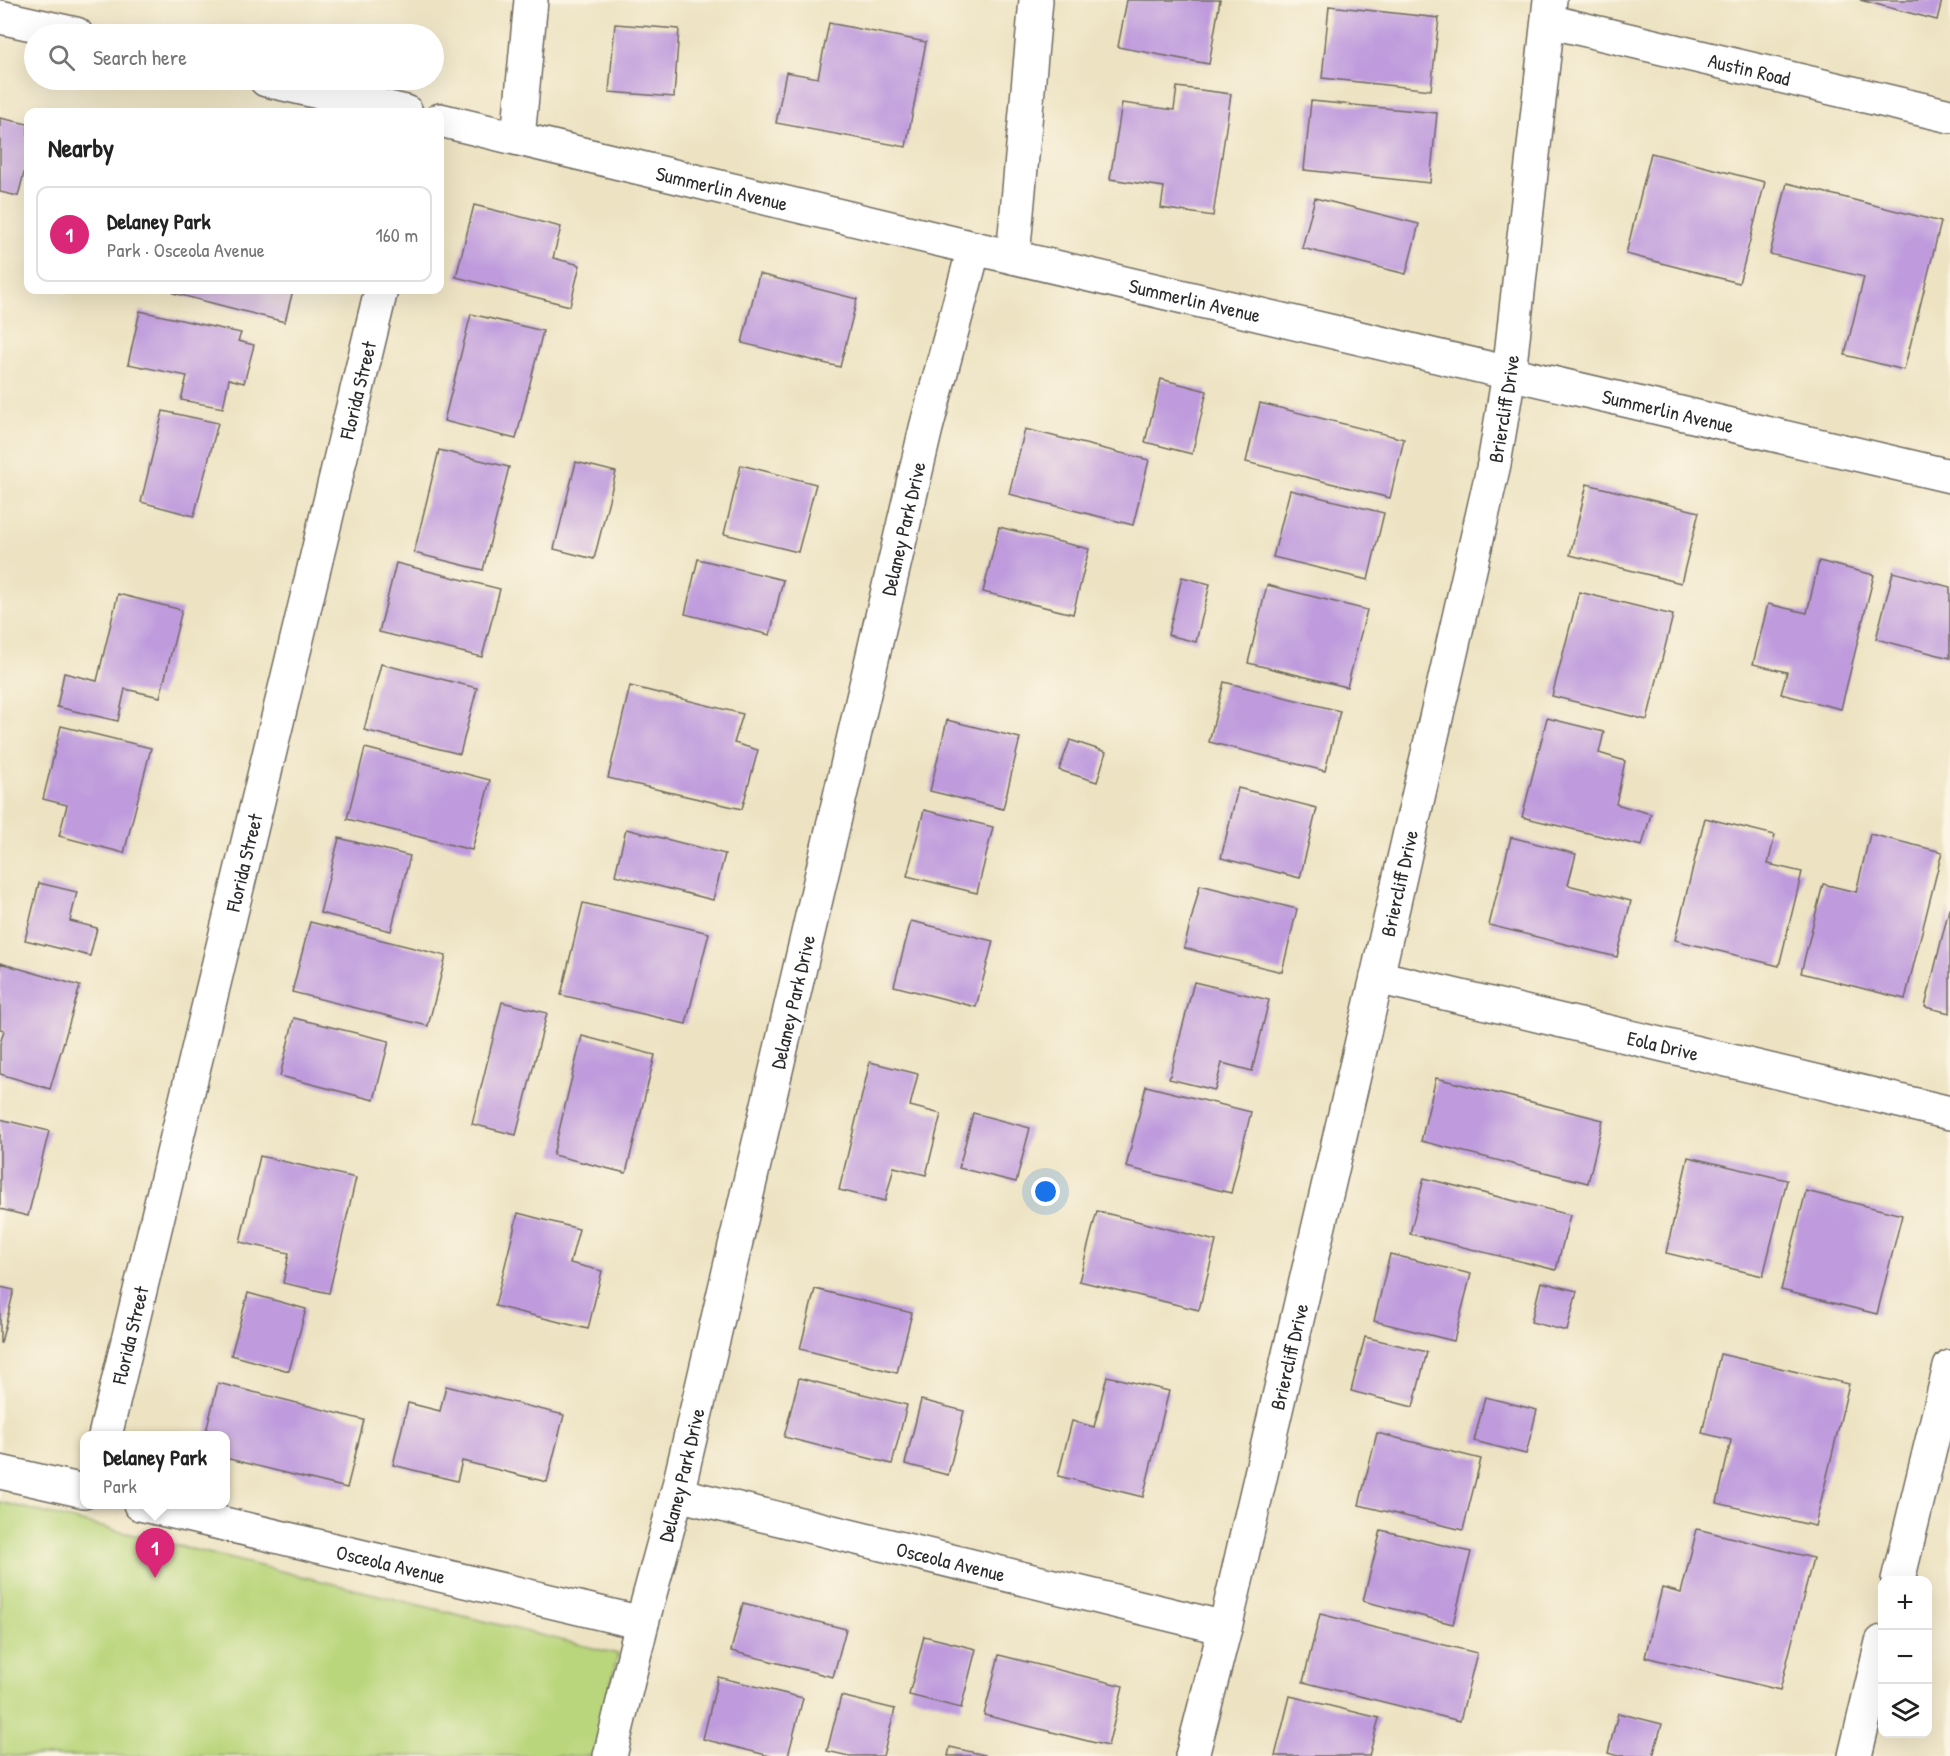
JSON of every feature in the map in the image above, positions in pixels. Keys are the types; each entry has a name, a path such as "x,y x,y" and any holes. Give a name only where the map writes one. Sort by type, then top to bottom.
{"street":[{"path":"518,138 531,0"},
{"path":"1013,258 1036,0"},
{"name":"Austin Road","path":"1549,11 1950,116"},
{"name":"Briercliff Drive","path":"1192,1756 1225,1628 1494,464 1509,374 1549,11"},
{"path":"0,17 31,24"},
{"path":"310,90 388,108"},
{"name":"Summerlin Avenue","path":"444,121 1013,258 1950,476"},
{"name":"Delaney Park Drive","path":"610,1756 642,1623 677,1494 926,428 974,248"},
{"name":"Florida Street","path":"106,1431 380,294"},
{"name":"Eola Drive","path":"1377,977 1950,1113"},
{"path":"1899,1576 1950,1367"},
{"path":"0,1472 80,1490"},
{"name":"Osceola Avenue","path":"677,1494 1225,1628"},
{"name":"Osceola Avenue","path":"161,1509 642,1623"},
{"path":"1855,1756 1878,1659"}],"green space":[{"path":"0,1502 618,1654 594,1756 0,1756"}],"building":[{"path":"1127,0 1220,0 1209,64 1118,47"},
{"path":"1860,0 1942,0 1937,20"},
{"path":"1329,6 1439,18 1431,90 1322,78"},
{"path":"829,23 926,42 906,147 776,123 786,72 818,78"},
{"path":"615,24 679,29 674,97 609,92"},
{"path":"1177,87 1231,94 1213,216 1161,208 1164,187 1110,179 1122,103 1174,110"},
{"path":"1311,101 1437,113 1430,183 1304,170"},
{"path":"0,118 24,123 24,173 18,196 0,192"},
{"path":"1651,153 1765,182 1739,283 1626,254"},
{"path":"1787,183 1941,222 1904,370 1845,355 1864,277 1770,254"},
{"path":"1315,198 1419,224 1406,274 1302,248"},
{"path":"474,205 561,227 553,258 580,265 570,306 456,277"},
{"path":"759,274 857,299 840,367 742,343"},
{"path":"177,294 292,294 285,322"},
{"path":"140,311 241,333 238,341 254,345 244,383 229,379 223,408 181,400 187,376 128,364"},
{"path":"471,314 543,331 516,439 444,421"},
{"path":"1161,379 1207,391 1192,454 1145,442"},
{"path":"1260,403 1404,439 1390,498 1246,462"},
{"path":"163,411 218,423 194,516 141,502"},
{"path":"1025,429 1149,460 1133,525 1009,494"},
{"path":"439,450 509,467 483,570 414,553"},
{"path":"576,462 616,472 594,559 554,549"},
{"path":"741,465 816,484 798,552 724,534"},
{"path":"1587,484 1699,512 1681,583 1570,555"},
{"path":"1290,490 1384,513 1368,580 1273,557"},
{"path":"999,527 1089,549 1073,614 983,592"},
{"path":"698,559 783,580 770,635 685,614"},
{"path":"1819,561 1874,575 1841,709 1781,694 1787,672 1753,664 1768,604 1807,613"},
{"path":"396,563 500,589 482,657 379,632"},
{"path":"1893,572 1950,587 1950,658 1876,639"},
{"path":"1182,577 1210,584 1196,642 1168,635"},
{"path":"1267,585 1367,610 1347,687 1248,663"},
{"path":"1579,592 1673,615 1647,720 1552,696"},
{"path":"118,594 182,610 160,697 125,689 118,721 57,707 64,673 97,681"},
{"path":"381,664 477,688 460,754 364,730"},
{"path":"1224,682 1340,711 1325,771 1209,742"},
{"path":"630,686 743,714 734,743 758,750 742,809 608,778"},
{"path":"1547,718 1604,732 1599,753 1625,761 1616,804 1651,814 1642,846 1522,817"},
{"path":"947,720 1020,738 1003,809 930,791"},
{"path":"61,726 151,748 124,853 59,836 67,805 43,799"},
{"path":"1070,740 1106,752 1097,782 1059,770"},
{"path":"365,748 490,780 472,850 347,819"},
{"path":"1238,788 1317,808 1300,878 1221,858"},
{"path":"924,810 993,827 977,893 907,876"},
{"path":"1705,818 1775,835 1768,864 1802,872 1779,966 1675,940"},
{"path":"626,829 725,854 713,900 615,875"},
{"path":"1870,834 1942,852 1905,999 1801,973 1823,884 1856,892"},
{"path":"1511,837 1576,854 1568,885 1631,901 1617,957 1489,925"},
{"path":"339,838 410,856 391,931 320,913"},
{"path":"39,883 77,892 70,921 97,928 90,956 25,940"},
{"path":"1200,885 1297,909 1282,972 1184,948"},
{"path":"583,903 709,933 686,1024 561,995"},
{"path":"1950,909 1950,1013 1925,1007"},
{"path":"911,921 993,941 976,1007 894,986"},
{"path":"310,922 446,956 428,1026 292,992"},
{"path":"0,963 80,986 50,1089 0,1074 0,1044 4,1030 0,1029"},
{"path":"1194,982 1269,1000 1252,1071 1222,1063 1215,1090 1169,1079"},
{"path":"502,1002 547,1013 516,1135 472,1124"},
{"path":"294,1018 389,1041 374,1100 280,1076"},
{"path":"582,1036 655,1055 626,1173 553,1155"},
{"path":"870,1062 918,1074 910,1106 941,1114 926,1175 894,1167 885,1201 839,1190"},
{"path":"1436,1078 1603,1120 1588,1183 1421,1141"},
{"path":"1146,1086 1251,1112 1231,1193 1126,1167"},
{"path":"973,1113 1030,1128 1016,1182 959,1168"},
{"path":"0,1119 49,1131 28,1216 0,1209"},
{"path":"260,1156 356,1178 329,1293 283,1283 289,1253 240,1242"},
{"path":"1688,1157 1787,1180 1763,1276 1666,1253"},
{"path":"1424,1178 1570,1215 1556,1270 1410,1234"},
{"path":"1806,1191 1902,1215 1877,1314 1781,1290"},
{"path":"1097,1211 1216,1241 1199,1310 1079,1281"},
{"path":"518,1213 579,1229 570,1263 602,1271 588,1329 495,1306"},
{"path":"1390,1254 1471,1274 1454,1341 1374,1321"},
{"path":"1541,1282 1577,1291 1567,1331 1531,1322"},
{"path":"0,1287 14,1290 1,1343 0,1343"},
{"path":"815,1289 912,1313 897,1373 800,1349"},
{"path":"248,1293 306,1309 289,1371 231,1355"},
{"path":"1365,1337 1427,1352 1413,1407 1351,1391"},
{"path":"1720,1354 1849,1384 1815,1526 1717,1503 1731,1440 1702,1433"},
{"path":"1107,1376 1169,1391 1143,1497 1058,1476 1072,1421 1094,1427"},
{"path":"799,1378 907,1405 892,1464 784,1437"},
{"path":"218,1383 364,1420 347,1488 230,1459 230,1431 206,1431"},
{"path":"446,1386 564,1415 547,1482 462,1461 457,1481 393,1465 408,1403 440,1411"},
{"path":"1485,1397 1537,1410 1526,1454 1474,1441"},
{"path":"921,1400 964,1411 948,1475 905,1464"},
{"path":"1377,1433 1481,1459 1463,1530 1359,1505"},
{"path":"1697,1529 1813,1558 1780,1690 1645,1657 1662,1588 1681,1593"},
{"path":"1381,1530 1471,1552 1453,1624 1363,1601"},
{"path":"743,1603 846,1629 833,1677 731,1651"},
{"path":"1320,1614 1477,1653 1460,1721 1303,1682"},
{"path":"924,1636 976,1649 961,1708 909,1695"},
{"path":"999,1655 1123,1686 1108,1746 984,1715"},
{"path":"718,1677 803,1698 788,1756 770,1756 703,1739"},
{"path":"841,1696 895,1709 883,1756 849,1756 827,1751"},
{"path":"1290,1696 1379,1718 1369,1756 1275,1756"},
{"path":"1618,1713 1662,1724 1653,1756 1618,1756 1608,1753"},
{"path":"950,1747 985,1755 985,1756 948,1756"}],"place":[{"name":"Delaney Park","path":"155,1578"}]}
